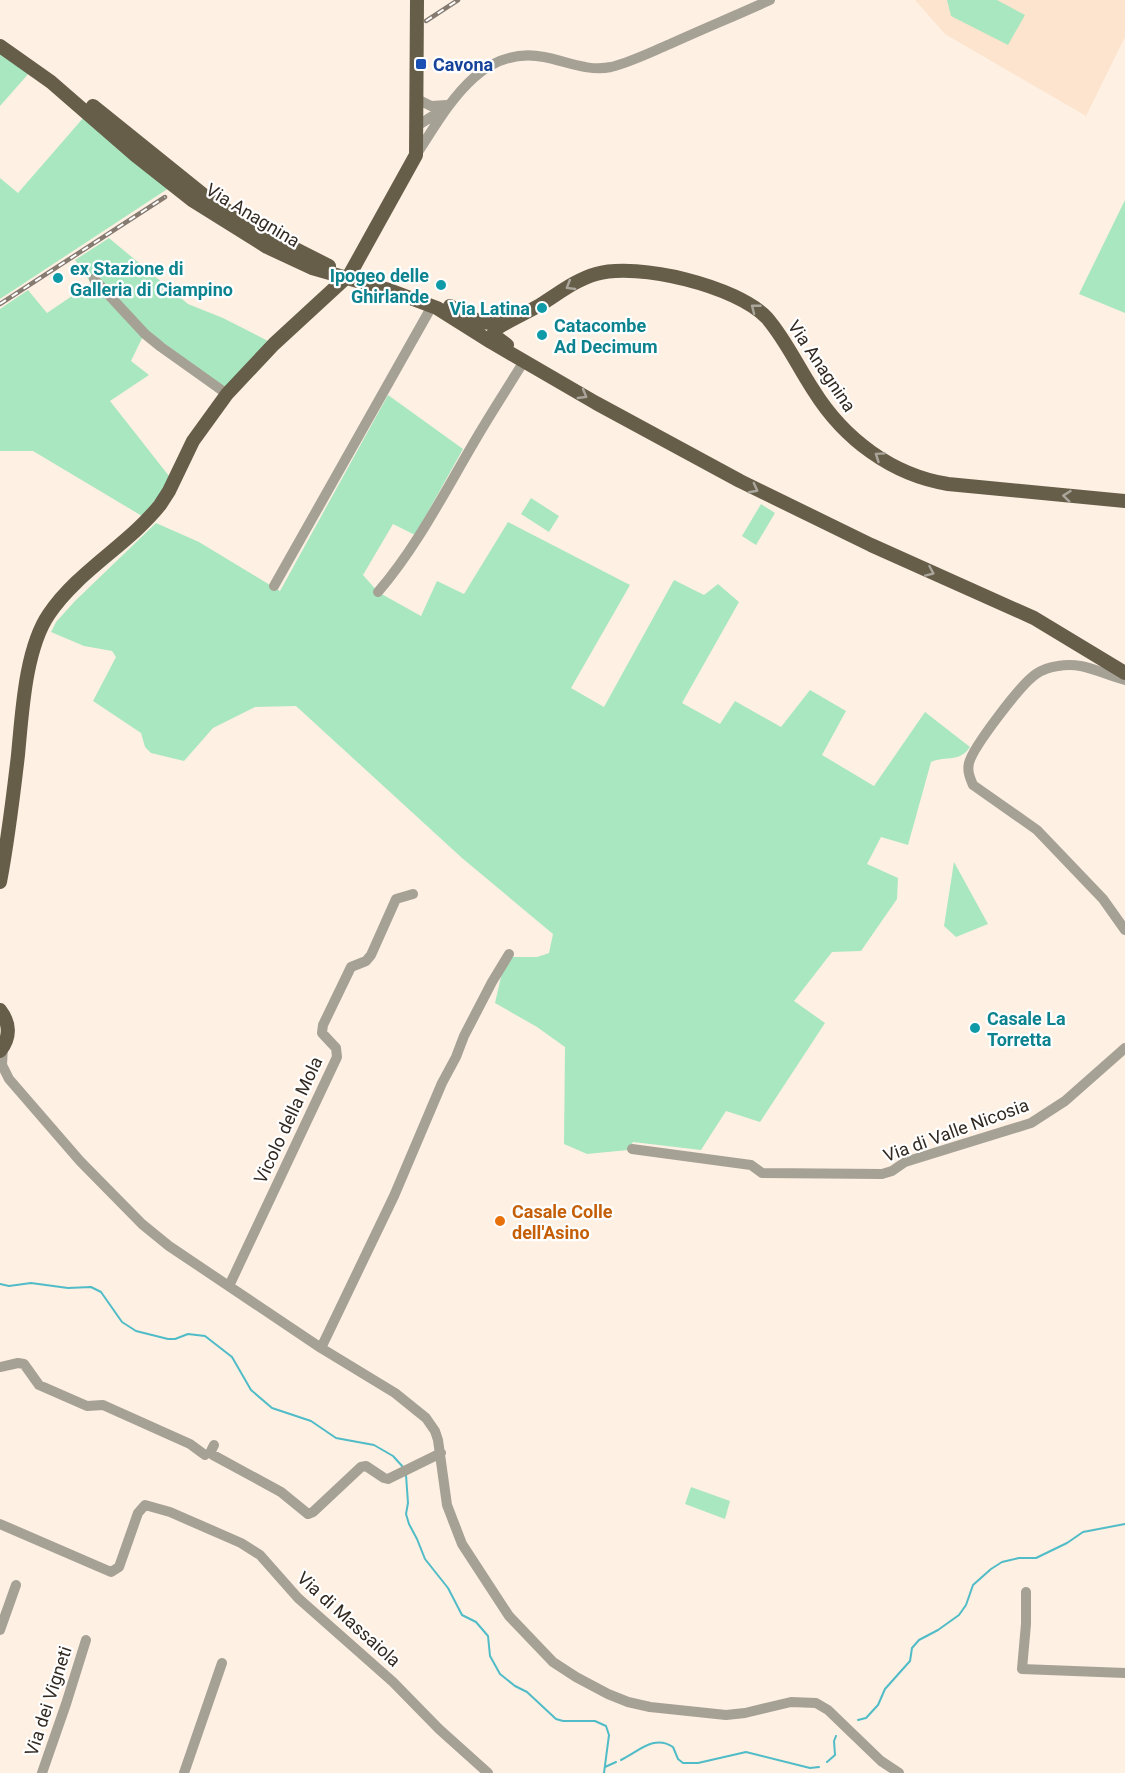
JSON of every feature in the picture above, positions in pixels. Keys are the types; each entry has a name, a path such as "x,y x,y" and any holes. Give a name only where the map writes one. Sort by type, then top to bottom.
{"main road":[{"path":"0,882 9,836 26,684 44,623 64,596 160,505 193,441 227,394 282,336 348,276 416,155 420,124 417,99 417,0"},
{"name":"Via Anagnina","path":"0,37 42,64 267,247 295,262 422,293 486,323 499,322 531,310"},
{"name":"Via Anagnina","path":"0,46 34,68 135,155 192,200 229,218"},
{"name":"Via Anagnina","path":"550,376 495,336 495,330 587,277 616,270 663,276 727,292 745,301 768,319 819,399 841,426 868,449 898,469 922,479 948,484 1125,501"},
{"name":"Via Anagnina","path":"348,276 432,306 550,376 760,492 1026,615 1064,635 1125,673"},
{"path":"0,1010 7,1019 9,1027 2,1048"}],"street":[{"path":"416,155 450,104 471,78 488,66 507,58 535,56 585,68 612,67 770,0"},
{"path":"417,99 431,106 450,104"},
{"path":"431,133 420,124 450,104"},
{"path":"94,279 145,334 227,394"},
{"path":"274,586 432,306"},
{"path":"378,592 419,537 524,361"},
{"path":"1125,680 1094,668 1076,665 1059,665 1039,672 1015,695 975,750 968,764 973,786 1037,830 1103,899 1125,930"},
{"name":"Vicolo della Mola","path":"229,1286 337,1057 336,1047 322,1034 323,1025 351,967 366,961 371,955 396,899 413,894"},
{"path":"321,1348 394,1196 464,1036 509,954"},
{"path":"2,1048 2,1065 5,1076 80,1161 142,1224 169,1246 321,1348 400,1396 426,1418 435,1431 441,1454 448,1509 462,1544 508,1616 540,1650 566,1671 619,1699 661,1709 726,1715 746,1713 791,1702 816,1703 828,1710 876,1757 899,1773"},
{"name":"Via di Valle Nicosia","path":"633,1149 751,1165 762,1173 882,1174 905,1162 1031,1123 1065,1101 1125,1048"},
{"path":"0,1367 24,1364 39,1386 89,1407 103,1405 190,1444 206,1455"},
{"path":"214,1445 212,1454 247,1467 308,1514 313,1512 361,1467 369,1468 384,1478 394,1477 441,1454"},
{"name":"Via di Massaiola","path":"0,1524 110,1572 119,1568 138,1513 145,1505 170,1512 241,1543 263,1557 298,1598 393,1682 439,1729 488,1773"},
{"path":"0,1630 16,1586"},
{"path":"1026,1592 1022,1669 1125,1673"},
{"name":"Via dei Vigneti","path":"42,1773 86,1640"},
{"path":"184,1773 222,1663"}],"shaded area":[{"path":"915,0 1125,0 1125,37 1086,116 945,34"}],"green space":[{"path":"947,0 997,0 1025,15 1008,45 951,16"},
{"path":"0,52 30,72 0,106"},
{"path":"84,117 169,188 0,299 0,178 18,193"},
{"path":"1125,200 1125,313 1079,294"},
{"path":"109,238 188,304 223,318 270,342 226,389 146,330 131,361 149,375 110,401 169,476 164,490 142,516 33,451 0,451 0,309 28,290 47,313 91,283 75,260"},
{"path":"388,395 463,449 415,535 393,524 363,575 378,592 421,616 437,581 464,594 508,522 630,585 571,688 604,707 674,580 704,595 718,584 739,602 682,703 720,724 735,701 781,727 810,690 846,711 822,755 874,786 925,712 970,747 957,757 931,762 908,845 881,837 867,864 898,878 897,899 861,951 832,952 794,1001 825,1023 760,1122 726,1111 701,1150 633,1142 628,1150 587,1154 564,1144 565,1047 537,1027 495,1003 503,968 512,957 537,957 549,953 553,934 462,858 296,706 255,707 213,728 184,761 151,753 145,747 141,733 93,701 116,657 112,651 84,646 51,632 56,622 75,601 156,523 199,542 280,591"},
{"path":"531,498 559,516 549,532 521,514"},
{"path":"761,504 775,513 756,545 742,536"},
{"path":"954,862 988,924 956,937 944,926"},
{"path":"691,1487 730,1501 725,1519 685,1504"}],"waterway":[{"path":"0,1284 9,1286 31,1283 68,1288 91,1287 101,1292 122,1322 136,1331 168,1339 188,1334 205,1336 232,1357 251,1390 272,1408 311,1421 336,1438 374,1445 393,1456 403,1467"},
{"path":"406,1475 408,1503 406,1514 425,1559 448,1588 462,1615 476,1622 488,1636 490,1656 500,1674 527,1692 556,1719 595,1721 606,1726 609,1735 604,1773"},
{"path":"858,1720 866,1718 878,1705 885,1689 910,1661 912,1648 919,1640 959,1615 966,1605 973,1585 991,1569 1002,1562 1019,1558 1036,1558 1067,1543 1083,1532 1125,1524"},
{"path":"827,1762 835,1755 836,1736"},
{"path":"621,1760 646,1746 659,1742 673,1747 678,1759 683,1763 698,1763 746,1752 810,1768 819,1767"},
{"path":"605,1767 616,1762"}],"railway":[{"path":"426,21 458,0"},
{"path":"0,304 165,197"}],"place":[{"name":"Cavona","path":"421,64"},
{"name":"ex Stazione di Galleria di Ciampino","path":"58,278"},
{"name":"Ipogeo delle Ghirlande","path":"441,285"},
{"name":"Via Latina","path":"542,308"},
{"name":"Catacombe Ad Decimum","path":"542,335"},
{"name":"Casale La Torretta","path":"975,1028"},
{"name":"Casale Colle dell'Asino","path":"500,1221"}]}
